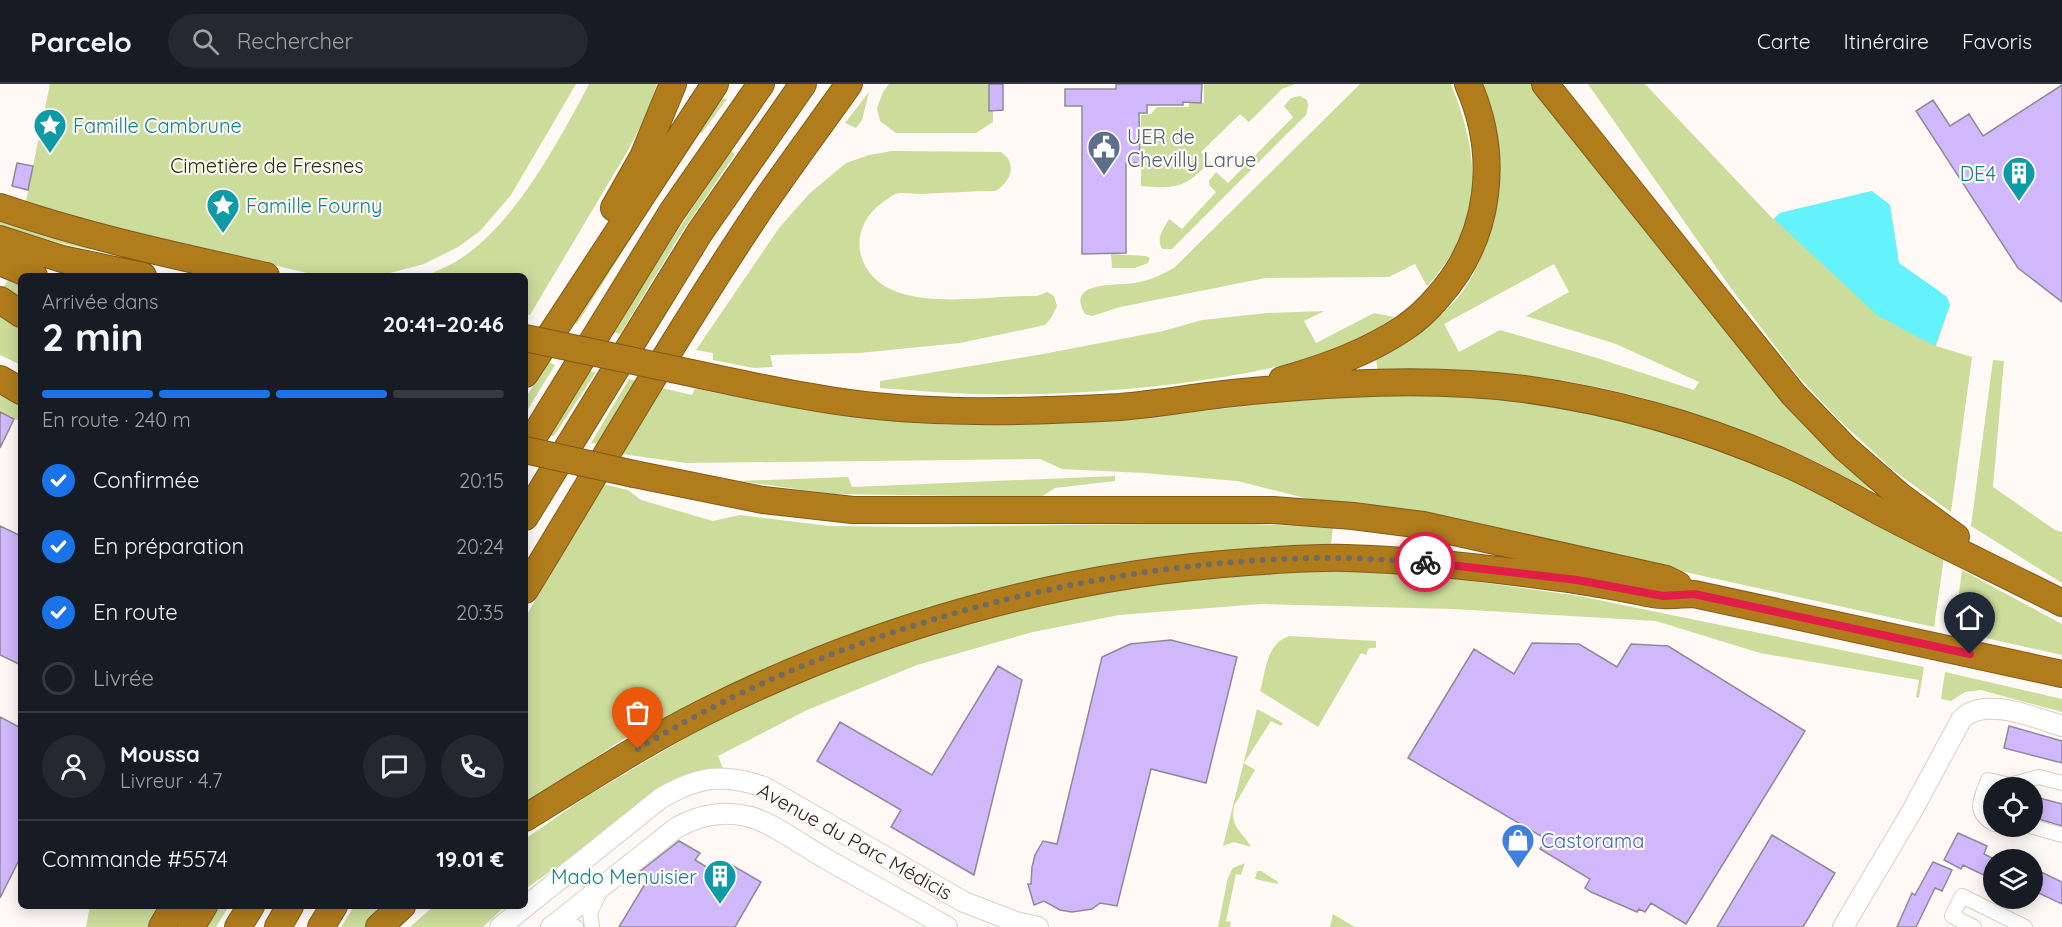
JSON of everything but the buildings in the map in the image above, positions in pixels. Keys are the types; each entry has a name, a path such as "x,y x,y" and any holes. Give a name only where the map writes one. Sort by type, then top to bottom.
{"highway":[{"path":"528,369 643,157 673,84"},
{"path":"528,369 715,84"},
{"path":"528,446 672,212 761,84"},
{"path":"528,511 700,232 803,84"},
{"path":"1235,393 1342,360 1405,328 1431,305 1453,278 1475,238 1484,210 1488,180 1487,151 1482,121 1468,84"},
{"path":"1545,84 1793,394 1845,448 1900,496 2013,578"},
{"path":"1567,84 1640,184 1652,219"},
{"path":"528,585 710,286 761,207 847,87"},
{"path":"0,207 53,225 253,273"},
{"path":"0,239 62,259 129,273"},
{"path":"0,262 27,273"},
{"path":"0,300 18,312"},
{"path":"528,339 836,401 897,407 1010,411 1125,406 1235,393 1359,384 1413,383 1522,389 1592,401 1656,417 1730,441 1781,461 1835,486 1884,514 2062,603"},
{"path":"0,372 18,380"},
{"path":"0,379 18,389"},
{"path":"528,452 763,500 803,506 853,510 1273,510 1353,516 1423,525 1666,579 1691,592 2062,674"},
{"path":"528,816 657,737 712,708 796,670 874,640 946,616 1073,585 1174,569 1341,558 1442,564 1509,571 1663,596 1691,592"},
{"path":"162,927 172,909"},
{"path":"191,927 202,909"},
{"path":"238,927 248,909"},
{"path":"278,927 288,909"},
{"path":"321,927 332,909"},
{"path":"379,927 399,909"}],"street":[{"path":"1843,927 1967,713 1981,709 1998,709 2062,726"},
{"name":"Avenue du Parc Médicis","path":"528,905 661,798 680,787 701,780 722,777 742,779 764,787 964,902 1016,922 1038,927"},
{"path":"2043,778 2062,783"},
{"path":"1983,792 1980,800 1980,811 1983,818"},
{"name":"Avenue du Parc Médicis","path":"561,925 676,828 692,819 712,814 732,814 753,818 776,830 892,898 947,927"},
{"path":"2043,830 2062,835"},
{"path":"592,927 590,913 601,889"},
{"path":"1974,927 1952,916 1962,896 2025,927"},
{"name":"Avenue du Parc Médicis","path":"500,927 522,909"}],"green space":[{"name":"Cimetière de Fresnes","path":"50,84 576,84 511,195 480,231 458,247 424,264 390,273 307,273 25,205"},
{"path":"589,84 657,84 646,116 627,152 530,315 528,315 528,273 433,273 463,257 501,223 535,178"},
{"path":"889,84 989,84 989,110 993,110 993,122 976,133 896,133 880,121 877,108"},
{"path":"1204,84 1295,84 1282,89 1249,122 1240,114 1201,152 1210,162 1186,182 1172,187 1141,186 1141,115 1151,114 1157,107 1189,107 1189,103 1204,103"},
{"path":"1360,84 1451,84 1461,111 1472,164 1472,190 1468,214 1459,239 1446,263 1427,286 1415,264 1389,277 1265,278 1120,307 1092,316 1085,314 1081,303 1082,296 1087,290 1105,285 1145,281 1174,268"},
{"path":"1482,84 1533,84 1740,346 1883,490 1858,485 1825,466 1777,444 1678,409 1619,392 1559,380 1499,373 1439,370 1378,371 1376,359 1427,327 1454,302 1475,272 1482,254 1492,216 1498,160 1491,111","holes":["1554,264 1569,292 1526,316 1616,344 1699,382 1694,390 1594,357 1500,330 1459,352 1444,324"]},
{"path":"1588,84 1645,84 1773,219 1780,213 1872,191 1890,205 1899,263 1947,297 1950,305 1936,346 1972,357 1951,512 1894,471 1838,419 1797,375 1730,287"},
{"path":"869,92 862,120 856,128 845,123"},
{"path":"1300,96 1307,100 1306,115 1172,249 1162,249 1160,237 1169,219 1182,229 1216,192 1209,185 1209,181 1216,172 1228,183 1293,117 1284,106 1291,98"},
{"path":"717,98 727,99 702,133 692,133"},
{"path":"730,150 735,154 680,235 620,334 612,332"},
{"path":"892,151 1001,152 1006,156 1011,167 1005,183 995,191 898,193 883,202 871,213 863,226 860,239 860,253 873,277 900,293 933,299 1037,296 1047,292 1054,296 1057,306 1045,325 960,343 859,353 770,355 773,367 754,368 713,360 713,353 696,350 779,228 809,194 846,163 869,155"},
{"path":"0,219 92,246 91,250 0,225"},
{"path":"630,226 638,227 577,324 571,323"},
{"path":"1111,254 1150,258 1148,263 1135,268 1112,268"},
{"path":"8,280 18,284 18,302 1,291"},
{"path":"0,311 18,324 18,364 0,355"},
{"path":"1324,311 1304,321 1316,343 1374,313 1394,317 1347,345 1313,357 1260,370 1193,382 1131,389 1037,394 975,394 880,388 880,381 1043,354 1163,331 1202,320 1267,313"},
{"path":"1993,360 2004,361 1993,487 2055,530 2062,532 2062,583 1971,526"},
{"path":"548,362 555,365 528,409 528,394"},
{"path":"590,371 596,372 554,436 548,436"},
{"path":"629,379 637,381 598,444 591,443"},
{"path":"662,388 692,395 695,388 829,413 944,425 1123,420 1356,394 1471,393 1536,401 1633,420 1783,472 1944,558 1934,627 1433,516 1313,500 1237,481 1062,469 1040,459 686,463 622,454"},
{"path":"0,391 18,400 18,420 0,412"},
{"path":"1115,476 1115,481 1055,488 1041,497 833,494 738,481 848,477 852,487"},
{"path":"602,484 628,490 641,500 713,521 740,515 829,526 1225,523 1333,527 1331,545 1187,558 717,693 628,736 528,802 528,613"},
{"path":"1337,570 1421,574 1579,596 1924,667 1919,698 1916,697 1919,680 1760,653 1656,621 1453,609 1261,604 1119,615 1033,632 917,665 807,710 718,756 724,771 693,775 671,781 614,827 528,887 528,837 586,797 709,724 824,670 922,636 1089,593 1261,571"},
{"path":"1962,570 2062,624 2062,655 1954,631"},
{"path":"1289,636 1376,641 1376,648 1369,648 1366,655 1361,653 1318,727 1260,691 1271,652 1281,640"},
{"path":"1945,672 2062,699 2062,712 1981,690 1965,692 1951,701 1941,699"},
{"path":"1257,709 1283,723 1281,726 1271,721 1244,763 1255,770 1234,806 1233,814 1238,829 1251,847 1234,842 1223,846"},
{"path":"1245,863 1241,875 1236,874 1226,921 1231,922 1230,927 1218,927 1228,877 1233,868"},
{"path":"1257,871 1261,871 1278,884 1255,879"},
{"path":"89,909 157,909 148,927 86,927"},
{"path":"217,909 227,909 216,927 206,927"},
{"path":"352,909 384,909 364,927 341,927"},
{"path":"431,909 502,909 483,927 410,927"},
{"path":"1333,914 1355,927 1330,927"}],"water":[{"path":"1872,191 1890,205 1899,263 1947,297 1950,305 1935,346 1878,316 1774,219 1780,213"}],"way so far":[{"path":"638,749 749,690 843,651 946,616 1035,593 1128,576 1223,564 1318,558 1425,562"}],"place":[{"name":"Famille Cambrune","path":"50,154"},
{"name":"UER de Chevilly Larue","path":"1104,176"},
{"name":"DE4","path":"2019,202"},
{"name":"Famille Fourny","path":"223,234"},
{"name":"Castorama","path":"1518,869"},
{"name":"Mado Menuisier","path":"720,905"}],"route":[{"path":"1425,562 1577,580 1663,596 1694,594 1970,654"}]}
